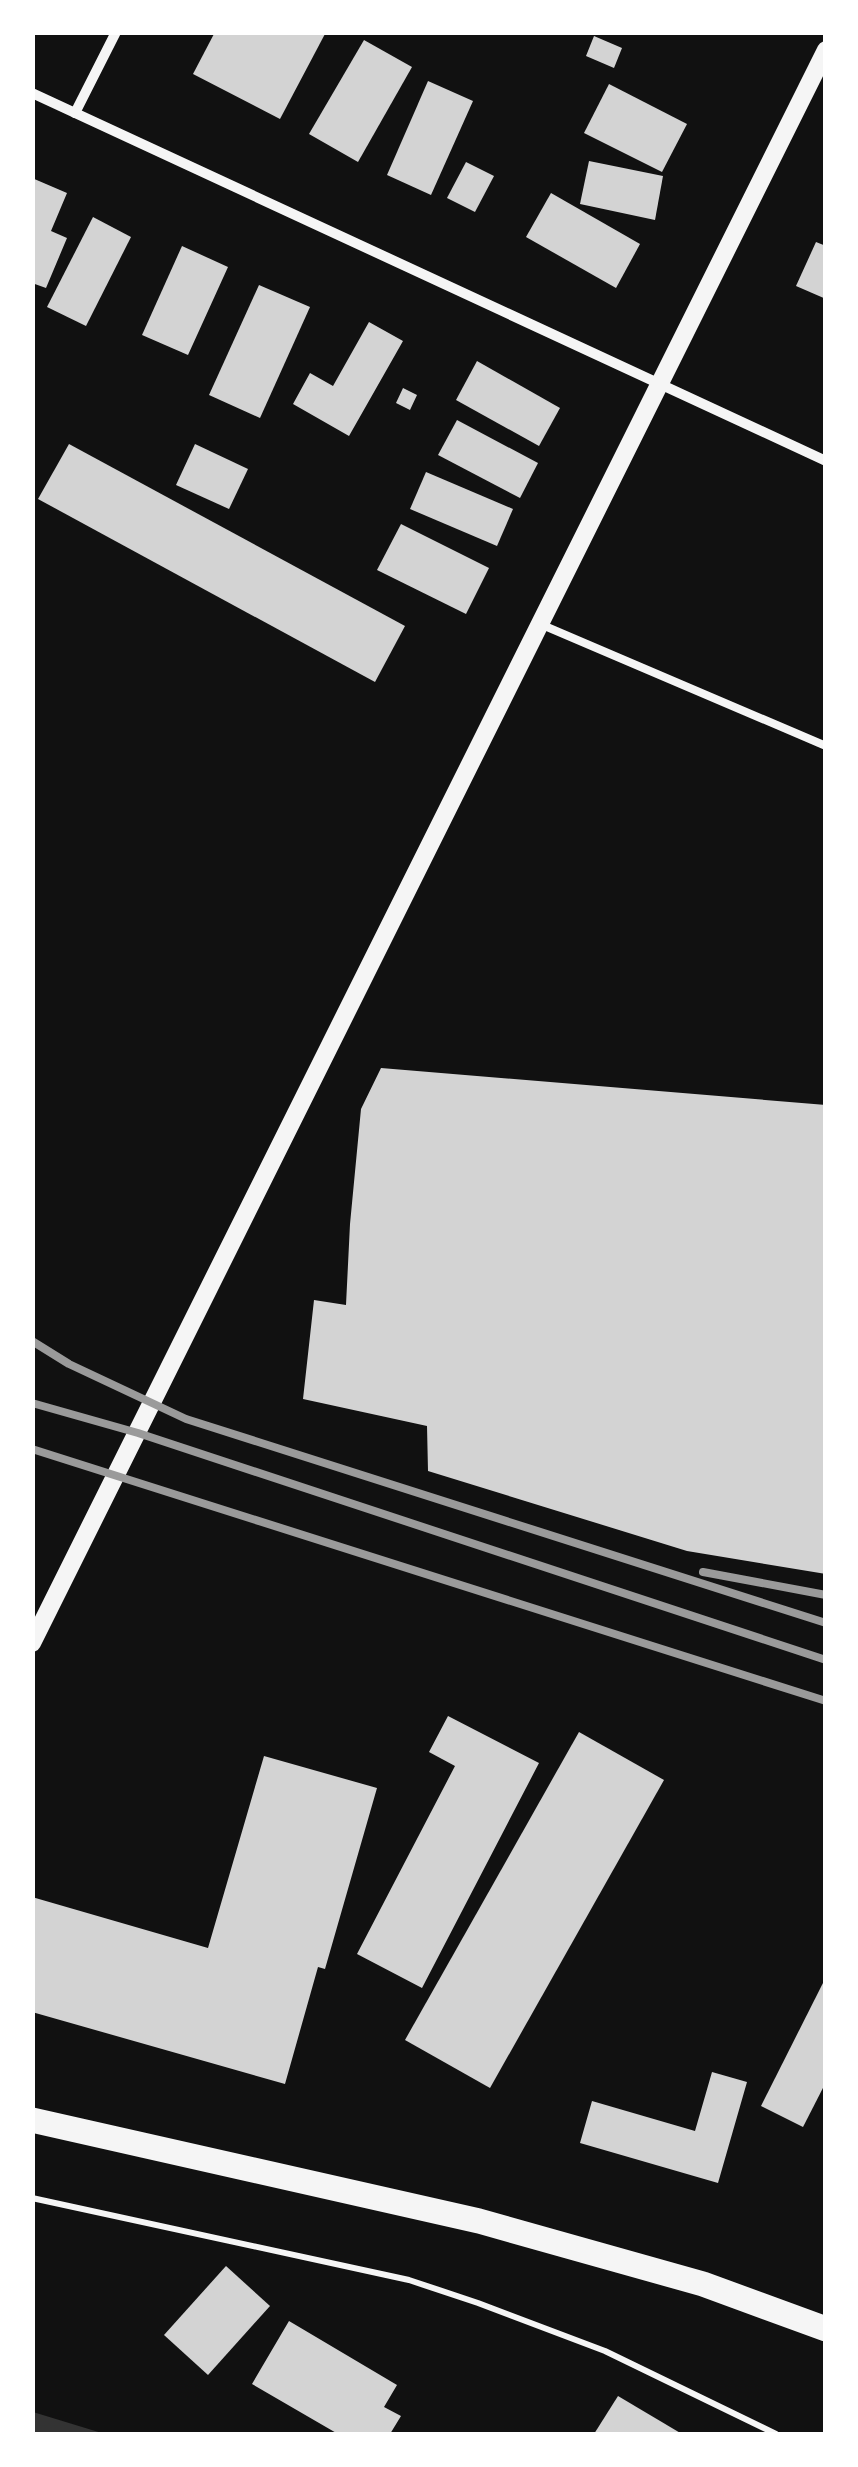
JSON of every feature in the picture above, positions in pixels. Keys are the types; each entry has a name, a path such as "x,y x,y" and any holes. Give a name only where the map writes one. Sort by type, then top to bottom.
{"main road":[{"path":"32,2120 479,2221 703,2284 826,2329"}],"street":[{"path":"75,114 116,32"},
{"path":"32,1643 826,50"},
{"path":"32,93 826,460"}],"lane":[{"path":"540,624 826,746"}],"path":[{"path":"32,2198 408,2280 606,2351 776,2434"}],"shaded area":[{"path":"33,2412 105,2434 33,2434"}],"building":[{"path":"215,32 326,32 280,119 193,74"},
{"path":"594,36 622,48 614,68 586,56"},
{"path":"364,40 412,67 358,162 309,134"},
{"path":"428,81 473,101 431,195 387,175"},
{"path":"609,84 687,124 662,172 584,133"},
{"path":"589,161 663,176 655,220 580,204"},
{"path":"466,162 494,176 475,212 447,198"},
{"path":"32,178 67,193 51,231 67,238 46,288 32,283"},
{"path":"551,193 640,244 616,288 526,237"},
{"path":"93,217 131,237 86,326 47,307"},
{"path":"816,242 826,246 826,299 796,286"},
{"path":"182,246 228,267 188,355 142,335"},
{"path":"259,285 310,307 260,418 209,395"},
{"path":"369,322 403,341 349,436 293,404 310,373 333,386"},
{"path":"477,361 560,408 539,446 456,400"},
{"path":"403,388 417,395 410,410 396,403"},
{"path":"457,420 538,463 520,498 438,455"},
{"path":"69,444 405,626 375,682 38,499"},
{"path":"195,444 248,469 229,509 176,485"},
{"path":"426,472 513,509 497,546 410,509"},
{"path":"401,524 489,568 466,614 377,570"},
{"path":"381,1068 826,1105 826,1574 687,1551 428,1471 427,1426 303,1399 314,1300 346,1305 361,1109"},
{"path":"448,1716 539,1763 422,1988 357,1954 455,1766 429,1752"},
{"path":"579,1732 664,1780 490,2088 405,2040"},
{"path":"264,1756 377,1788 325,1969 318,1967 285,2084 32,2012 32,1897 208,1948"},
{"path":"826,1977 826,2082 803,2127 761,2106"},
{"path":"712,2072 747,2082 718,2183 580,2143 592,2101 695,2131"},
{"path":"226,2266 270,2306 208,2375 164,2335"},
{"path":"289,2321 397,2385 384,2407 401,2416 390,2434 338,2434 252,2384"},
{"path":"618,2396 682,2434 594,2434"}],"railway":[{"path":"32,1341 69,1364 186,1419 826,1623"},
{"path":"32,1403 138,1433 826,1660"},
{"path":"32,1449 826,1701"},
{"path":"703,1572 826,1595"}]}
